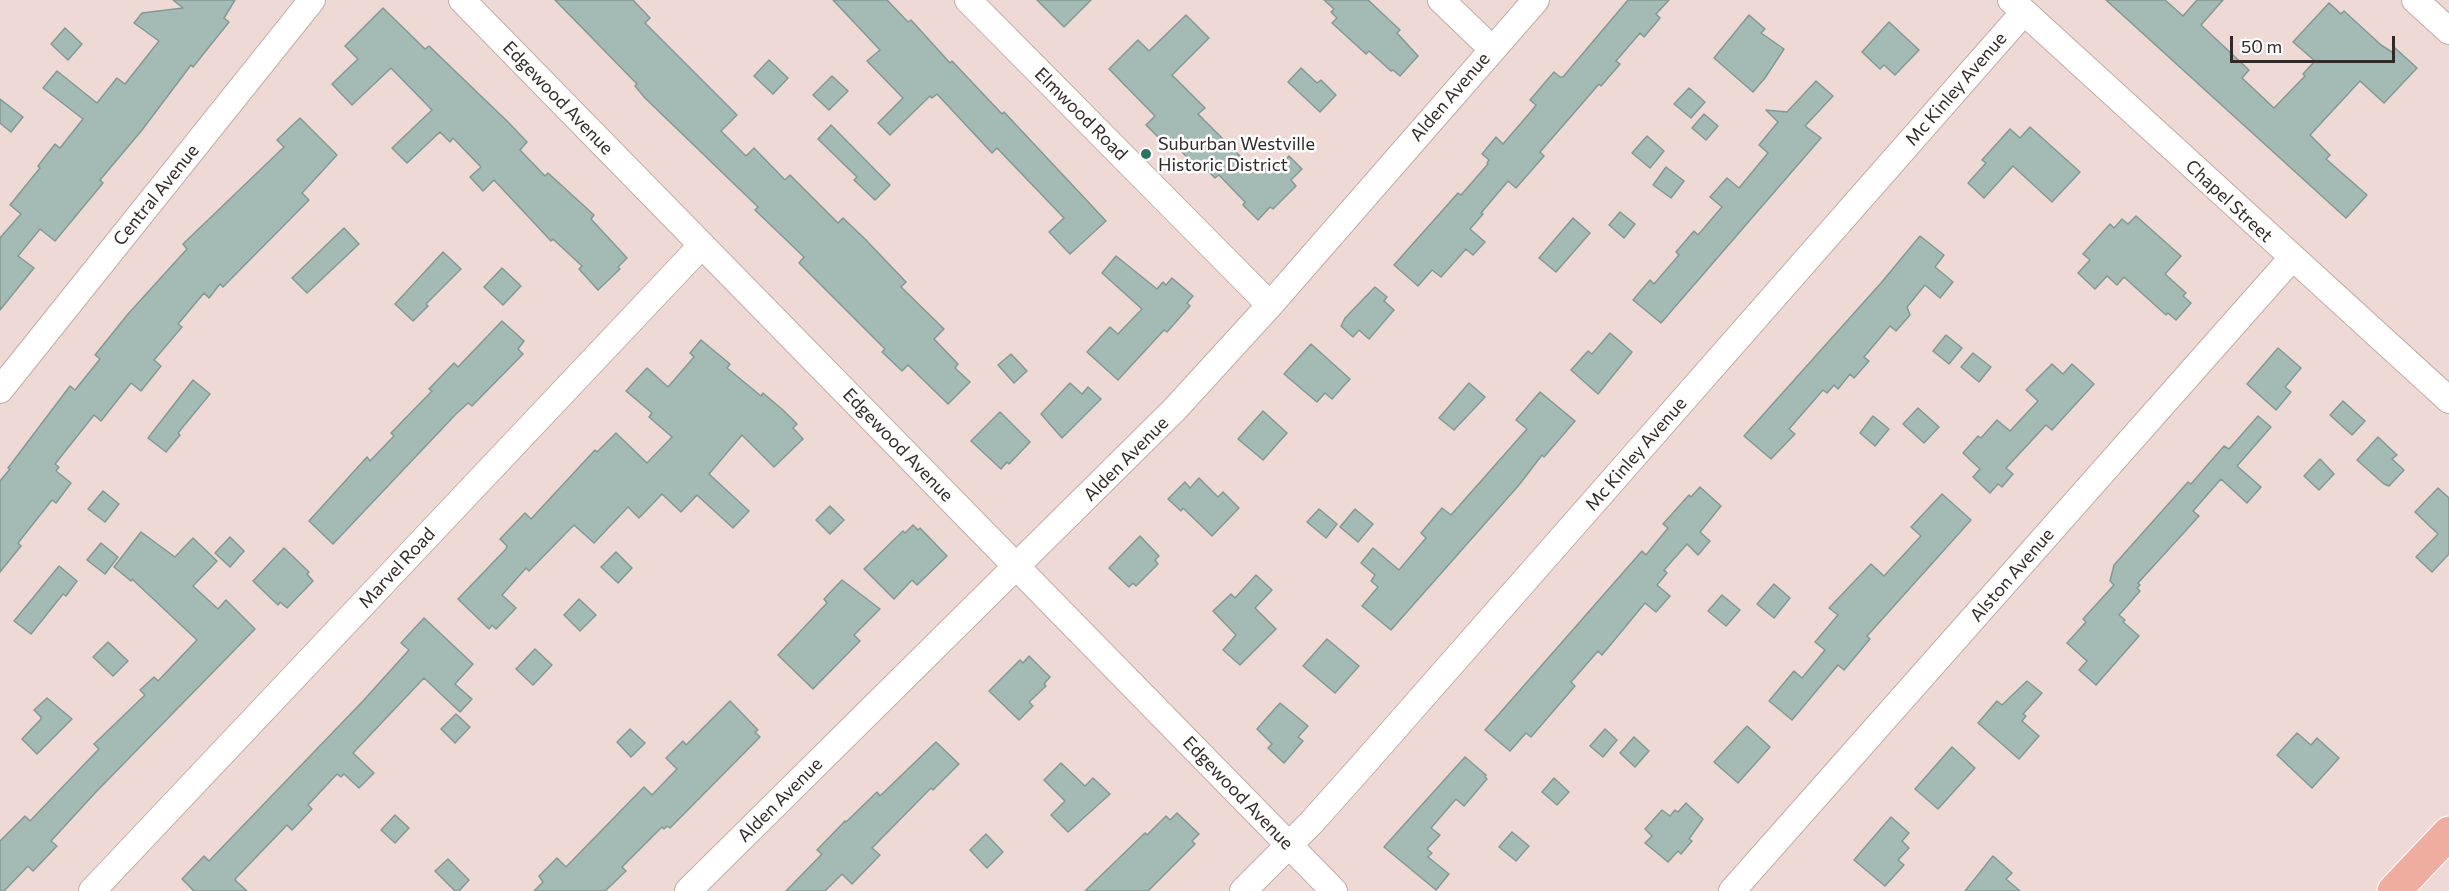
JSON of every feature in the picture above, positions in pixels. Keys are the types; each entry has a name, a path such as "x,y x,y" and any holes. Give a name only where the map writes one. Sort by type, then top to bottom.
{"main road":[{"path":"2394,891 2449,833"}],"street":[{"name":"Central Avenue","path":"0,390 312,0"},
{"name":"Edgewood Avenue","path":"462,0 1334,891"},
{"name":"Elmwood Road","path":"968,0 1270,305"},
{"path":"1441,0 1492,50"},
{"name":"Alden Avenue","path":"688,891 1175,409 1270,305 1536,0"},
{"path":"2415,0 2449,31"},
{"name":"Chapel Street","path":"2017,6 2449,400"},
{"name":"Mc Kinley Avenue","path":"1243,891 1369,758 2017,6"},
{"name":"Marvel Road","path":"92,891 702,245"},
{"name":"Alston Avenue","path":"1732,891 2292,258"}],"building":[{"path":"173,0 235,0 224,18 229,22 193,67 191,65 142,130 100,180 103,183 55,241 40,229 18,256 34,268 0,310 0,238 21,214 10,205 40,168 38,166 55,144 60,148 83,119 43,88 57,71 97,103 117,78 125,84 159,41 134,23 142,13 183,8"},
{"path":"555,0 633,0 650,18 645,23 737,115 721,131 746,156 754,148 785,180 790,175 838,223 843,218 865,239 906,282 901,287 944,329 934,339 958,364 955,368 970,382 948,404 908,365 902,371 882,352 885,349 799,263 804,257 755,210 758,207 645,98 635,86 637,84"},
{"path":"833,0 887,0 908,22 911,20 950,63 952,61 1002,114 1004,112 1106,221 1070,254 1049,232 1064,218 997,148 992,153 937,94 932,98 930,96 890,135 878,123 903,98 867,61 880,50"},
{"path":"1037,0 1091,0 1064,27"},
{"path":"1324,0 1368,0 1400,30 1397,33 1418,56 1400,76 1393,70 1391,71 1369,51 1366,54 1332,23 1337,18 1331,12 1334,9"},
{"path":"1628,0 1669,0 1656,14 1660,18 1644,37 1640,33 1616,61 1620,64 1601,86 1599,84 1540,152 1544,156 1516,188 1508,181 1481,213 1483,214 1470,229 1485,242 1473,255 1466,249 1441,277 1432,270 1418,286 1394,265 1458,193 1461,195 1488,164 1489,160 1482,154 1496,137 1503,144 1534,108 1536,105 1530,100 1554,72 1563,77"},
{"path":"2106,0 2165,0 2183,16 2197,0 2223,0 2201,25 2249,70 2242,78 2274,108 2305,76 2303,74 2315,61 2293,42 2329,3 2341,14 2344,11 2381,45 2392,52 2395,48 2417,68 2384,103 2360,81 2310,135 2330,155 2326,159 2367,195 2346,218"},
{"path":"383,8 425,49 429,46 508,122 527,142 520,150 545,176 548,173 594,215 591,219 627,258 618,267 620,269 598,290 579,269 582,266 553,239 551,241 494,180 483,191 470,177 481,167 453,138 450,142 440,132 407,163 392,148 432,110 391,68 352,105 332,84 358,59 345,46"},
{"path":"1186,15 1209,38 1172,75 1205,108 1198,114 1256,172 1257,170 1261,173 1272,162 1278,168 1289,156 1302,169 1291,180 1296,186 1273,209 1270,207 1258,220 1243,205 1245,202 1219,175 1215,178 1204,167 1201,171 1171,141 1167,146 1146,125 1155,116 1109,69 1138,40 1149,51"},
{"path":"1749,15 1765,29 1761,33 1784,49 1753,92 1714,58"},
{"path":"1889,22 1919,50 1895,75 1884,65 1880,69 1862,52"},
{"path":"65,28 82,44 68,60 51,44"},
{"path":"769,60 788,78 773,94 754,76"},
{"path":"1301,68 1317,83 1321,80 1336,95 1320,112 1288,82"},
{"path":"832,76 848,91 829,110 813,95"},
{"path":"1816,81 1833,96 1805,126 1821,138 1661,323 1633,300 1650,280 1654,284 1679,255 1676,252 1694,231 1698,235 1722,207 1710,197 1727,178 1739,188 1768,153 1759,145 1778,122 1766,110 1787,112"},
{"path":"1689,88 1705,102 1691,118 1674,104"},
{"path":"0,99 23,117 11,132 0,123"},
{"path":"1704,114 1718,126 1706,140 1692,128"},
{"path":"300,118 337,155 302,193 309,200 223,287 220,284 209,298 204,293 178,324 182,327 154,360 161,366 141,391 131,383 101,421 94,415 55,464 59,467 56,471 71,483 56,503 52,500 18,543 21,546 0,572 0,481 10,469 8,468 70,386 75,390 100,359 95,355 128,314 187,249 183,244 284,147 277,140"},
{"path":"831,125 890,185 875,200 854,180 857,177 818,139"},
{"path":"2030,127 2080,172 2052,202 2013,166 1984,198 1968,183 1986,163 1982,160 2010,129 2020,138"},
{"path":"1647,136 1664,151 1650,168 1632,153"},
{"path":"1666,167 1684,181 1671,198 1653,185"},
{"path":"1620,212 1635,224 1624,238 1609,225"},
{"path":"2136,216 2181,256 2165,274 2186,293 2183,296 2191,303 2176,320 2168,313 2166,315 2124,277 2117,285 2107,276 2095,289 2078,273 2090,260 2083,254 2110,224 2114,228 2122,219 2128,224"},
{"path":"1573,218 1590,233 1556,272 1539,258"},
{"path":"344,228 359,244 307,293 292,278"},
{"path":"1920,236 1944,255 1935,267 1953,282 1940,298 1925,285 1907,307 1910,315 1896,331 1890,326 1864,357 1869,361 1854,378 1850,374 1838,389 1834,385 1827,393 1823,390 1789,429 1795,434 1771,459 1744,436"},
{"path":"443,252 461,269 426,304 428,306 413,321 395,304"},
{"path":"1116,256 1157,289 1163,282 1166,285 1172,278 1193,296 1187,303 1190,306 1167,332 1164,330 1118,380 1087,352 1110,327 1118,334 1142,309 1102,273"},
{"path":"502,268 521,286 503,305 484,287"},
{"path":"1375,287 1387,297 1384,301 1394,310 1369,339 1359,330 1353,337 1341,326 1345,318"},
{"path":"502,321 524,341 518,349 523,354 472,406 468,403 456,414 333,544 309,521 367,457 370,461 394,436 391,433 432,391 429,389 454,363 458,367"},
{"path":"1610,333 1632,352 1598,394 1571,370 1588,351 1592,354"},
{"path":"1946,335 1962,348 1949,364 1933,351"},
{"path":"701,340 730,364 727,368 761,396 763,393 784,411 797,424 793,428 803,439 774,467 742,435 709,474 749,511 733,528 697,495 681,512 662,494 639,518 628,507 594,543 574,525 529,571 526,568 502,595 516,608 496,629 492,625 489,629 458,599 506,549 507,546 500,539 525,513 531,519 595,450 597,452 616,433 647,463 672,437 649,417 652,413 626,391 647,368 668,387 694,357 690,353"},
{"path":"1311,344 1350,379 1332,399 1325,393 1317,402 1284,374"},
{"path":"2278,348 2301,368 2285,387 2291,392 2276,410 2247,384"},
{"path":"1973,353 1991,367 1979,382 1961,367"},
{"path":"1011,354 1027,371 1014,383 998,365"},
{"path":"2052,364 2063,374 2072,364 2094,384 2052,430 2046,425 2006,468 2013,474 2002,487 1998,484 1990,493 1973,477 1980,469 1963,453 1997,420 2010,431 2038,401 2026,390"},
{"path":"193,380 210,394 178,433 180,435 166,452 148,438"},
{"path":"1070,383 1082,394 1088,387 1101,399 1062,438 1041,414"},
{"path":"1469,383 1485,397 1454,430 1439,418"},
{"path":"1540,392 1575,421 1544,457 1542,455 1519,485 1391,630 1362,606 1378,587 1371,581 1375,575 1361,563 1373,548 1399,570 1426,538 1421,533 1442,508 1451,515 1527,429 1516,420"},
{"path":"2343,401 2365,421 2352,435 2330,415"},
{"path":"1918,408 1939,427 1924,443 1903,424"},
{"path":"1263,411 1287,433 1263,460 1238,439"},
{"path":"1000,412 1030,442 1001,469 971,441"},
{"path":"1873,416 1889,429 1875,446 1860,433"},
{"path":"2258,416 2271,427 2237,466 2261,487 2247,503 2221,479 2193,511 2199,516 2138,583 2140,585 2137,588 2140,591 2119,615 2125,620 2123,622 2139,636 2096,685 2079,670 2087,661 2067,643 2086,622 2083,619 2114,585 2110,581 2114,565 2188,482 2191,484 2224,446 2229,449"},
{"path":"2378,437 2397,455 2392,459 2404,470 2389,486 2357,460"},
{"path":"2320,459 2334,474 2319,490 2304,476"},
{"path":"1199,478 1218,497 1223,492 1239,508 1212,536 1183,508 1181,511 1168,499 1185,482 1190,488"},
{"path":"1700,487 1721,506 1700,532 1710,541 1698,555 1687,544 1664,570 1667,573 1657,585 1670,596 1656,612 1645,603 1602,655 1598,651 1571,682 1575,686 1531,737 1526,733 1510,751 1485,730 1642,551 1646,555 1668,528 1663,524 1689,495 1691,497"},
{"path":"2438,488 2449,498 2449,554 2432,572 2416,557 2438,534 2415,512"},
{"path":"103,491 119,504 105,522 88,509"},
{"path":"1942,494 1971,520 1867,636 1870,639 1844,670 1838,665 1792,720 1769,701 1794,671 1802,678 1825,650 1815,642 1838,615 1829,608 1871,564 1884,576 1921,536 1911,527"},
{"path":"830,506 844,520 830,534 816,520"},
{"path":"1319,509 1337,524 1326,538 1307,522"},
{"path":"1355,509 1373,524 1358,542 1340,527"},
{"path":"913,525 918,530 920,528 947,556 917,585 912,580 894,599 864,569 903,531 905,533"},
{"path":"141,532 175,557 193,538 217,561 193,586 218,609 226,600 255,629 95,793 51,841 57,846 33,871 28,866 4,891 0,891 0,841 25,816 30,821 99,749 94,744 145,695 140,690 154,677 158,681 197,640 132,579 131,581 114,567"},
{"path":"1140,536 1159,556 1155,560 1158,564 1136,586 1133,583 1129,587 1109,568"},
{"path":"230,537 244,551 230,567 215,553"},
{"path":"101,543 118,557 105,574 87,560"},
{"path":"284,548 309,572 307,574 313,581 287,608 280,602 278,605 253,581"},
{"path":"616,552 632,568 618,583 601,567"},
{"path":"59,566 77,581 66,596 63,594 31,634 14,621"},
{"path":"1256,575 1272,590 1255,608 1276,629 1240,665 1223,650 1236,635 1213,611 1231,594 1235,598"},
{"path":"842,580 880,609 854,635 860,641 813,689 778,655 827,603 824,599"},
{"path":"1774,584 1790,598 1774,618 1757,604"},
{"path":"1722,595 1740,610 1726,626 1708,611"},
{"path":"579,599 596,615 580,631 564,615"},
{"path":"424,618 473,664 455,684 472,699 460,712 424,678 353,753 374,773 359,788 344,774 341,777 337,774 308,805 312,809 292,830 287,825 236,878 235,880 247,891 194,891 182,879 204,856 209,861 363,701 409,650 401,643"},
{"path":"1327,639 1359,666 1335,693 1303,666"},
{"path":"108,642 128,661 113,676 93,657"},
{"path":"535,649 552,665 533,685 516,669"},
{"path":"1029,656 1050,677 1044,684 1046,686 1029,702 1033,706 1019,720 989,691 1020,660 1023,663"},
{"path":"2027,681 2042,693 2023,714 2026,716 2022,721 2039,736 2019,759 1978,723 1997,701 2002,705"},
{"path":"47,698 72,719 37,754 22,739 41,719 34,710"},
{"path":"730,701 758,730 755,732 760,737 670,828 662,827 622,867 626,871 605,891 534,891 543,882 539,876 557,858 566,867 644,787 652,795 677,769 666,758 683,741 686,745"},
{"path":"1280,703 1308,726 1298,737 1303,741 1284,763 1268,748 1272,744 1257,729"},
{"path":"456,714 470,727 455,743 441,729"},
{"path":"1747,726 1770,747 1738,783 1714,762"},
{"path":"630,729 645,743 631,757 617,742"},
{"path":"1605,729 1617,740 1603,757 1590,746"},
{"path":"2297,733 2311,745 2317,738 2339,758 2312,788 2277,755"},
{"path":"1634,737 1649,751 1635,767 1620,753"},
{"path":"936,742 959,764 933,790 931,788 872,848 880,855 852,884 842,874 825,891 786,891 822,854 817,850 845,821 877,792 880,796"},
{"path":"1952,747 1975,768 1938,809 1915,789"},
{"path":"1465,757 1486,775 1487,779 1464,806 1456,799 1431,828 1440,835 1427,849 1432,853 1428,857 1449,874 1436,890 1384,847"},
{"path":"1061,763 1085,786 1093,778 1110,794 1068,832 1051,815 1065,801 1044,780"},
{"path":"1554,778 1569,792 1557,805 1542,792"},
{"path":"1686,803 1703,819 1689,839 1692,841 1681,854 1678,851 1668,862 1645,843 1652,836 1645,829 1662,810 1670,816 1675,810 1678,812"},
{"path":"1177,813 1199,834 1192,841 1195,844 1148,891 1085,891 1145,833 1147,835 1166,816 1170,820"},
{"path":"395,815 409,828 395,843 381,830"},
{"path":"1891,817 1909,833 1902,841 1909,848 1898,860 1904,865 1885,886 1854,860"},
{"path":"1512,832 1529,846 1516,861 1499,847"},
{"path":"986,834 1003,852 987,868 970,850"},
{"path":"1993,856 2012,873 2006,879 2020,891 1965,891"},
{"path":"448,859 469,880 459,891 455,891 435,871"}],"place":[{"name":"Suburban Westville Historic District","path":"1146,154"}]}
